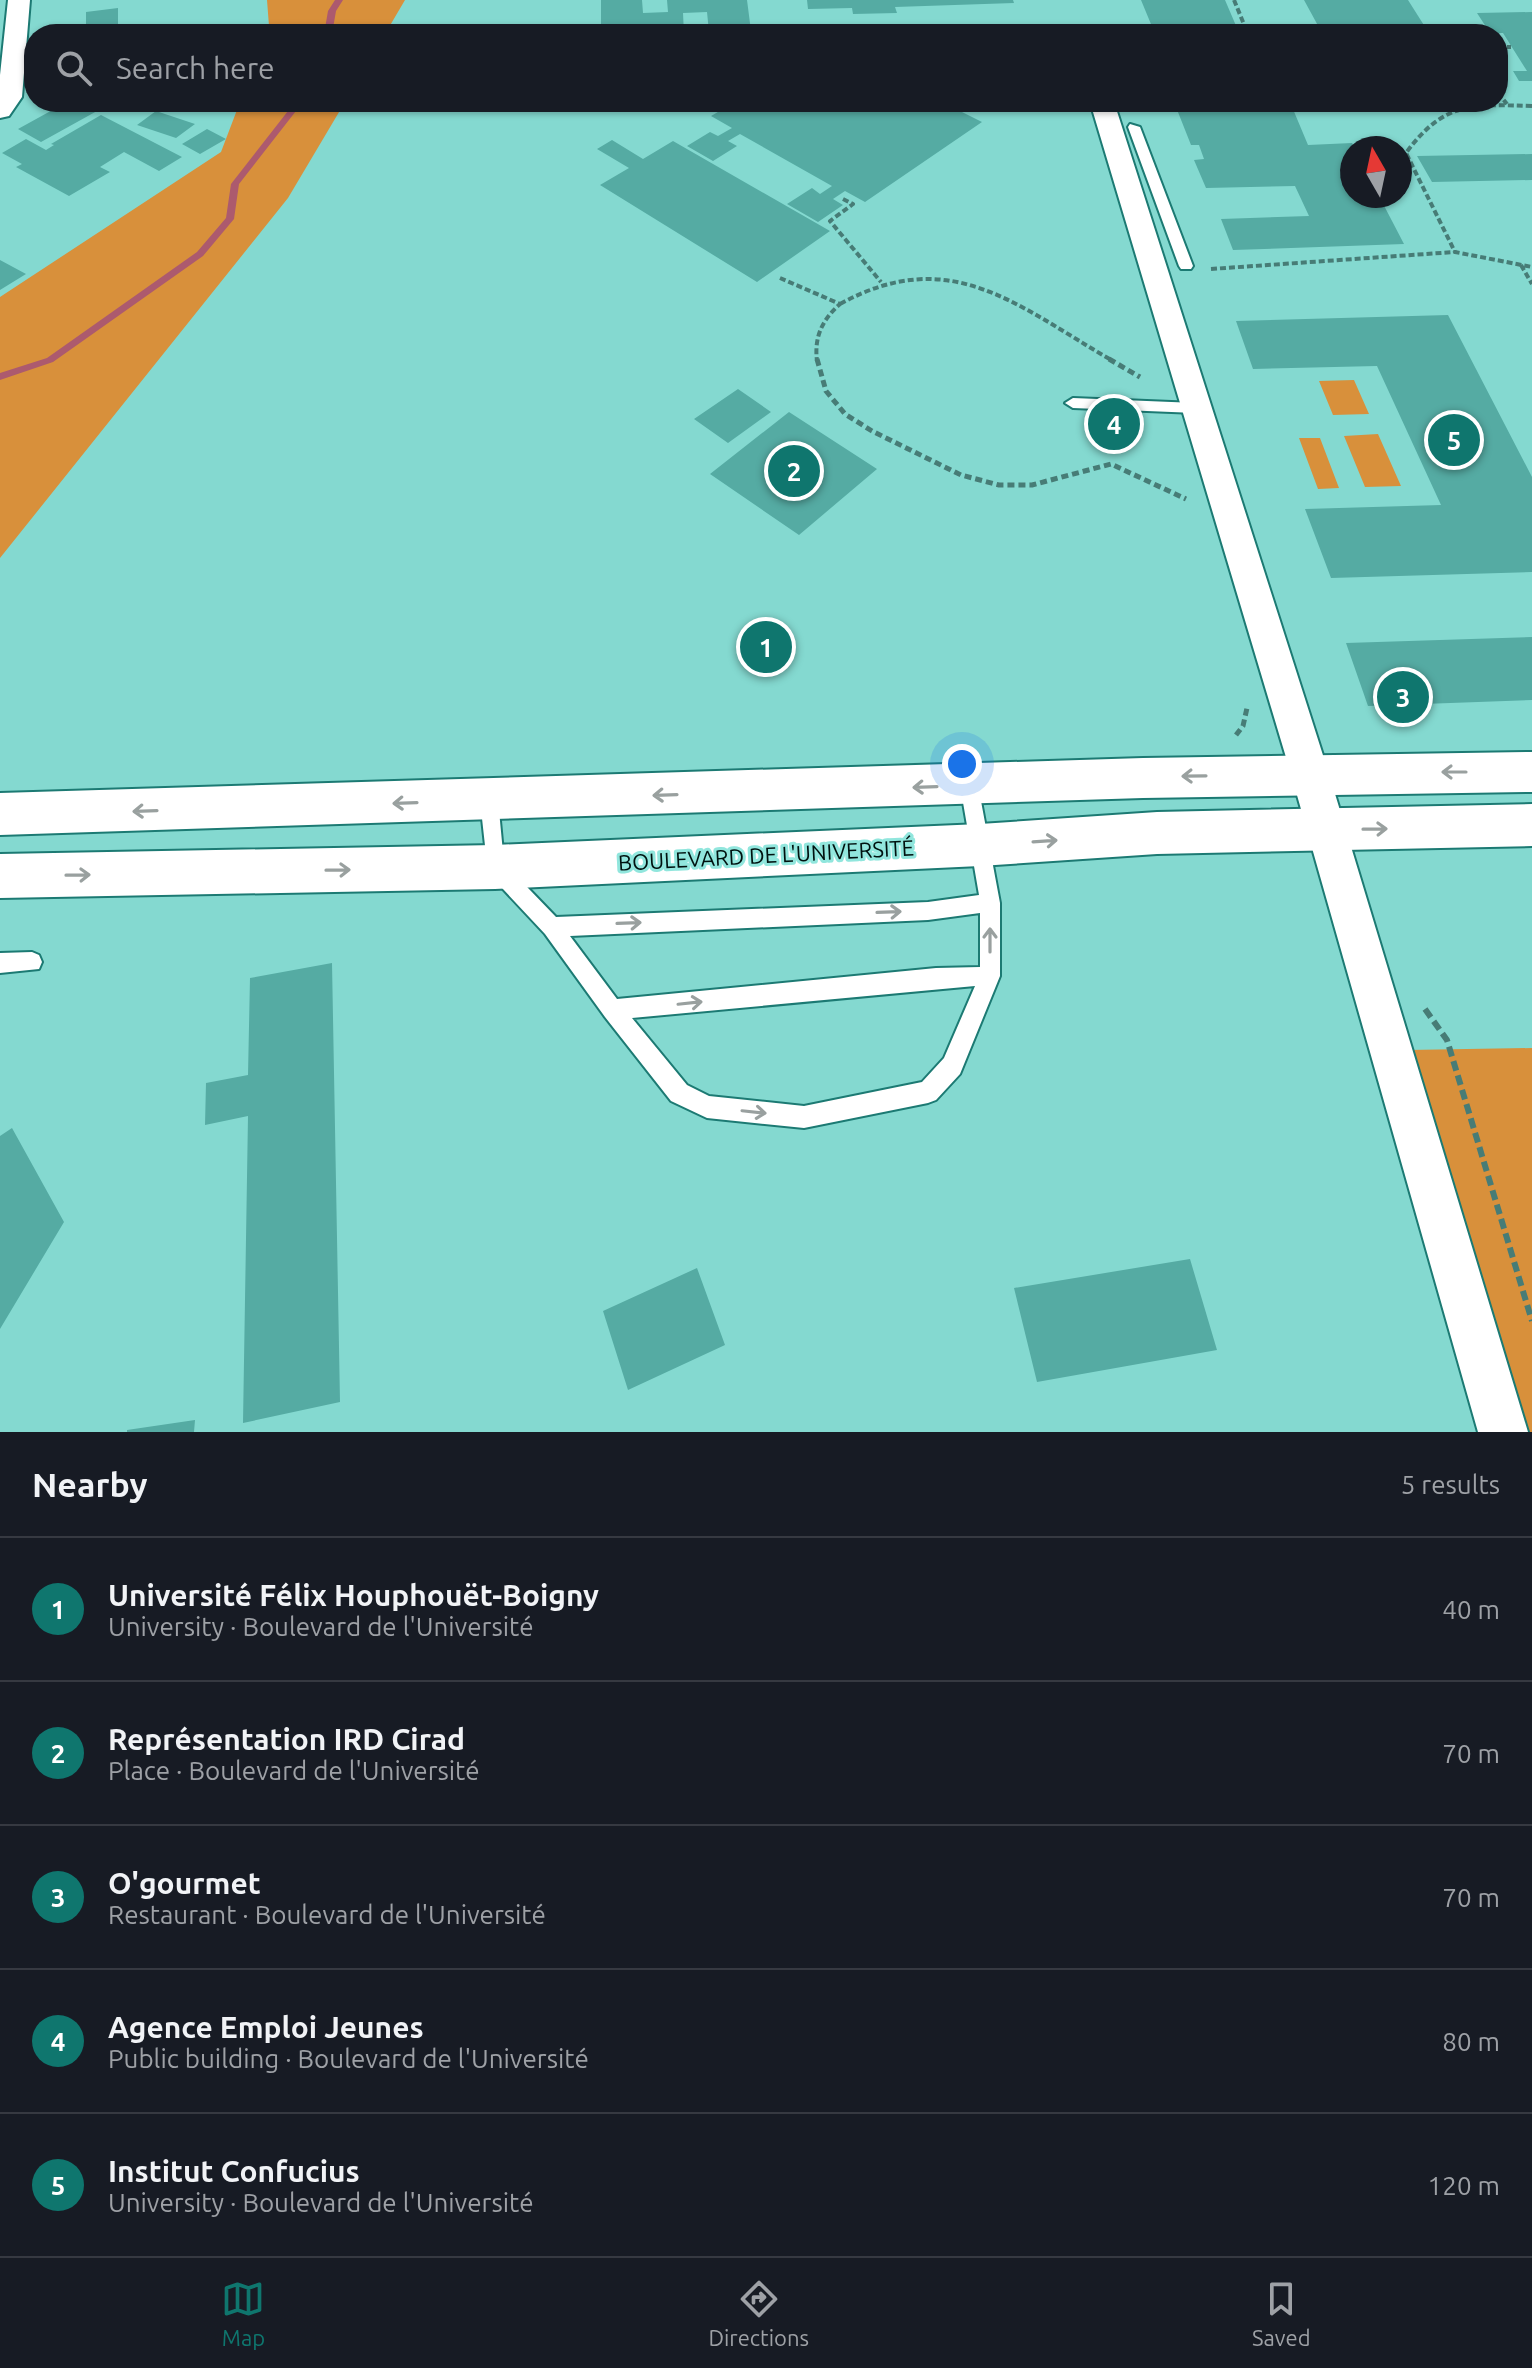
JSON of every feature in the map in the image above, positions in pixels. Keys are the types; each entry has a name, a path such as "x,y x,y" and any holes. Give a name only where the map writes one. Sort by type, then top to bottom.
{"street":[{"path":"0,111 10,97 19,0"},
{"path":"1107,112 1137,171 1154,272 1310,774 1503,1432"},
{"path":"0,814 1143,778 1532,772"},
{"path":"1143,778 1157,833"},
{"name":"BOULEVARD DE L'UNIVERSITÉ","path":"0,876 495,867 980,845 1157,833 1532,825"}],"lane":[{"path":"1134,127 1137,171 1186,266"},
{"path":"1073,403 1194,403"},
{"path":"489,800 495,867 552,927 612,1010 679,1093 707,1107 804,1117 928,1092 952,1066 990,976 990,903 969,785"},
{"path":"552,927 928,911 990,903"},
{"path":"0,963 32,962"},
{"path":"612,1010 936,978 990,976"}],"path":[{"path":"1234,0 1244,24"},
{"path":"1508,105 1532,106"},
{"path":"1444,112 1423,128 1406,153 1455,252"},
{"path":"843,199 853,204 830,221 881,282"},
{"path":"1154,272 1455,252 1532,267"},
{"path":"1521,265 1532,284"},
{"path":"1190,513 1186,498 1111,464 1039,486 998,485 965,478 847,416 833,404 823,388 816,346 823,321 840,304 881,282 924,276 968,282 992,292 1148,382 1194,403"},
{"path":"780,278 840,304"},
{"path":"1224,739 1236,735 1243,726 1246,700"},
{"path":"1420,1002 1447,1040 1532,1321"}],"shaded area":[{"path":"267,0 405,0 391,24 269,24"},
{"path":"236,112 339,112 288,198 0,558 0,297 221,152"},
{"path":"1354,380 1369,414 1333,415 1319,381"},
{"path":"1378,434 1401,486 1365,487 1344,436"},
{"path":"1299,438 1320,438 1339,488 1318,489"},
{"path":"1532,1048 1532,1432 1523,1432 1408,1050"}],"building":[{"path":"601,0 642,0 643,13 668,12 667,0 747,0 750,24 708,24 707,12 683,13 684,24 601,24"},
{"path":"807,0 1013,0 1014,3 895,7 897,13 853,14 852,8 808,9"},
{"path":"1141,0 1225,0 1235,24 1151,24"},
{"path":"1304,0 1408,0 1423,24 1317,24"},
{"path":"118,8 118,24 86,24 86,12"},
{"path":"1532,12 1532,81 1519,81 1513,71 1527,71 1508,41 1508,24 1484,24 1477,13"},
{"path":"49,112 95,112 41,142 18,129"},
{"path":"155,112 195,124 176,138 137,125"},
{"path":"718,112 962,112 982,122 865,202 845,191 833,199 843,205 818,222 787,204 812,188 820,194 832,186 740,134 728,141 737,146 713,161 687,146 710,132 718,136 732,128 711,116"},
{"path":"1178,112 1294,112 1308,145 1340,144 1340,208 1385,208 1404,244 1233,250 1221,219 1309,216 1295,186 1206,188 1194,160 1204,159 1199,145 1191,145"},
{"path":"101,115 182,157 159,171 124,152 100,167 110,172 69,196 16,167 22,164 2,153 26,139 46,150"},
{"path":"207,129 226,139 200,154 182,144"},
{"path":"612,140 643,159 673,141 830,231 757,282 600,185 629,168 597,149"},
{"path":"1532,154 1532,180 1432,182 1417,156"},
{"path":"0,260 26,274 0,290"},
{"path":"1448,315 1532,477 1532,572 1331,578 1305,509 1441,505 1377,366 1253,369 1236,321"},
{"path":"738,389 771,412 728,443 694,419"},
{"path":"789,412 877,469 799,535 710,474"},
{"path":"1532,637 1532,700 1368,706 1346,643"},
{"path":"332,963 340,1402 243,1423 248,1116 205,1125 206,1083 248,1075 250,978"},
{"path":"12,1128 64,1222 0,1329 0,1136"},
{"path":"1190,1259 1217,1350 1037,1382 1014,1288"},
{"path":"697,1268 725,1345 628,1390 603,1311"},
{"path":"195,1420 194,1432 127,1432 127,1430"}],"waterway":[{"path":"330,24 332,11 339,0"},
{"path":"0,377 50,360 200,254 230,219 235,184 291,112"}],"place":[{"name":"Agence Emploi Jeunes","path":"1114,424"},
{"name":"Institut Confucius","path":"1454,440"},
{"name":"Représentation IRD Cirad","path":"794,471"},
{"name":"Université Félix Houphouët-Boigny","path":"766,647"},
{"name":"O'gourmet","path":"1403,697"}]}
